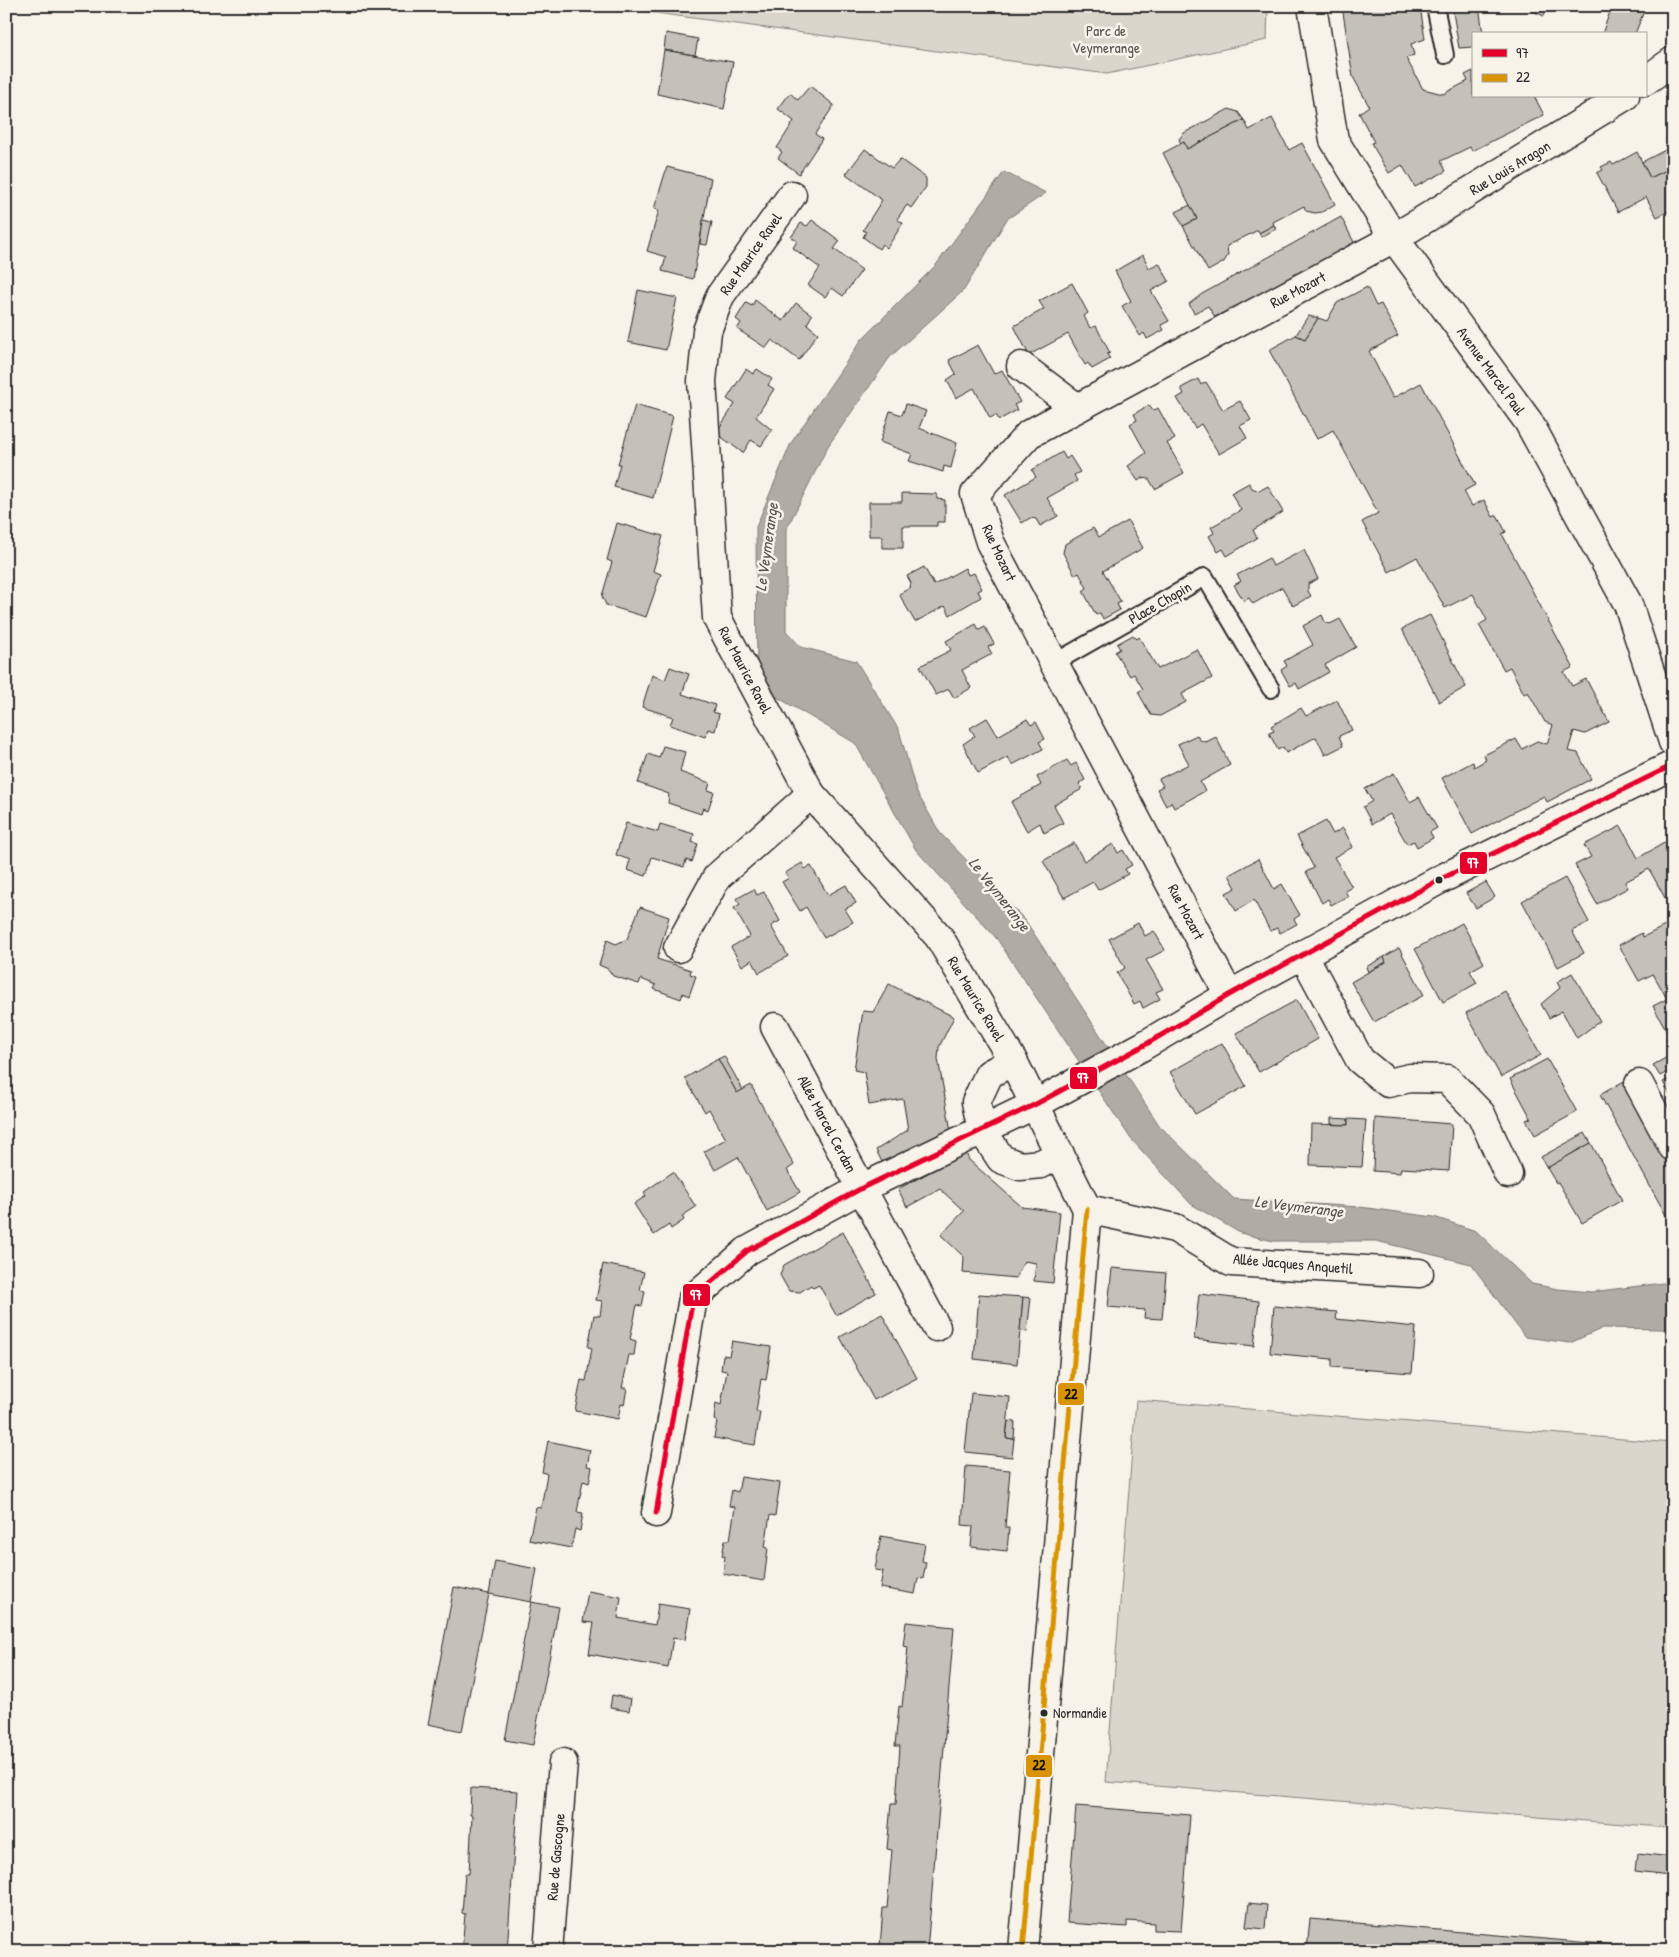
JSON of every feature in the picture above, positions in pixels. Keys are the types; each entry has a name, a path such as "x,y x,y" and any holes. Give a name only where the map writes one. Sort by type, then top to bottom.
{"street":[{"name":"Avenue Marcel Paul","path":"1312,6 1334,140 1394,238 1528,421 1628,604 1673,742"},
{"path":"1646,80 1673,61"},
{"name":"Rue Louis Aragon","path":"1394,238 1622,98"},
{"name":"Rue Maurice Ravel","path":"792,195 720,296 707,331 702,381 717,618 811,794 939,937 1014,1061 1060,1154"},
{"name":"Rue Mozart","path":"1229,995 990,542 975,494 1029,434 1394,238"},
{"path":"1021,366 1078,408"},
{"path":"656,1513 693,1298 747,1251 862,1188 1070,1086 1143,1046 1229,995 1439,880 1673,765"},
{"path":"678,948 717,877 811,794"},
{"path":"1303,954 1360,1060 1388,1082 1410,1078 1447,1079 1481,1114 1508,1174"},
{"name":"Allée Marcel Cerdan","path":"775,1027 936,1327"},
{"path":"1014,1061 989,1074 976,1102 982,1130 1001,1159 1020,1166 1041,1164 1060,1154 1088,1209 1023,1951"},
{"path":"1639,1084 1673,1147"},
{"name":"Allée Jacques Anquetil","path":"1088,1209 1175,1228 1231,1262 1419,1273"},
{"name":"Rue de Gascogne","path":"548,1951 563,1764"}],"lane":[{"path":"1436,6 1446,55"},
{"name":"Place Chopin","path":"1054,664 1205,577 1271,689"}],"green space":[{"name":"Parc de Veymerange","path":"626,6 1268,6 1267,40 1107,74 626,9"},
{"path":"1136,1400 1673,1443 1673,1828 1106,1782"}],"water":[{"name":"Le Veymerange","path":"1004,172 1046,193 1007,219 964,290 890,357 828,446 786,530 786,631 801,647 856,661 899,730 916,791 940,833 1025,920 1159,1125 1234,1199 1360,1207 1434,1217 1476,1231 1532,1284 1591,1292 1663,1283 1673,1286 1673,1334 1662,1329 1603,1328 1570,1343 1525,1337 1471,1264 1376,1241 1273,1241 1240,1233 1191,1204 1131,1139 997,939 916,850 855,743 770,693 757,679 756,527 791,443 862,339 936,265"}],"building":[{"path":"1342,6 1420,6 1425,39 1411,44 1414,55 1406,58 1423,89 1443,94 1468,81 1465,75 1472,72 1472,98 1535,98 1544,115 1472,151 1470,147 1441,161 1446,171 1415,187 1402,165 1389,173 1371,143 1374,142 1359,113 1369,106 1353,77"},
{"path":"1452,6 1479,6 1483,32 1472,32 1472,47 1459,48"},
{"path":"1521,6 1548,6 1544,16"},
{"path":"1612,6 1646,6 1636,32 1603,32"},
{"path":"666,33 698,39 695,55 664,50"},
{"path":"664,50 733,62 724,109 657,94"},
{"path":"810,86 834,105 815,134 822,139 799,174 778,158 782,152 777,148 794,121 778,109 790,93 798,100"},
{"path":"1229,109 1238,112 1244,120 1187,149 1184,142 1181,144 1179,139 1184,133"},
{"path":"1272,118 1289,150 1302,143 1335,204 1322,212 1315,213 1306,211 1304,206 1273,222 1274,225 1259,233 1258,230 1227,246 1228,255 1224,262 1208,271 1183,226 1197,219 1163,153 1184,142 1187,149 1244,120 1249,130"},
{"path":"1673,146 1673,167 1650,178 1642,162"},
{"path":"865,149 892,168 900,159 926,178 926,187 911,208 907,205 897,219 903,223 887,248 882,244 879,249 863,237 866,232 863,230 882,200 846,174"},
{"path":"1637,152 1650,178 1673,167 1673,209 1657,217 1646,197 1618,212 1597,173 1603,170 1601,167 1611,162 1613,165"},
{"path":"667,167 711,178 693,279 662,271 666,257 647,251 659,210 654,209"},
{"path":"1190,205 1197,219 1183,226 1176,212"},
{"path":"1341,217 1356,246 1215,317 1208,306 1194,313 1189,304 1202,294"},
{"path":"703,220 712,222 707,245 700,244"},
{"path":"812,220 840,241 834,249 862,270 843,296 832,288 825,297 808,285 820,268 793,248 797,241 791,237 801,223 807,226"},
{"path":"1274,225 1276,229 1261,237 1259,233"},
{"path":"1143,255 1149,268 1159,263 1169,281 1151,291 1169,321 1161,325 1164,330 1147,339 1144,333 1140,336 1122,306 1131,301 1115,271"},
{"path":"1072,283 1088,313 1084,316 1090,328 1096,326 1110,353 1107,354 1110,359 1092,369 1088,363 1085,365 1068,334 1029,355 1014,326 1044,309 1039,301"},
{"path":"1367,287 1376,306 1381,304 1398,336 1369,351 1393,398 1421,383 1475,485 1464,491 1468,499 1472,506 1484,500 1493,517 1497,515 1506,532 1502,534 1573,667 1564,672 1572,686 1586,679 1609,722 1585,734 1574,731 1568,751 1578,753 1591,779 1547,802 1544,796 1472,834 1442,778 1473,762 1474,767 1486,760 1484,755 1516,739 1522,749 1537,741 1547,744 1553,725 1545,722 1528,692 1524,694 1510,667 1504,670 1479,625 1487,620 1473,594 1445,608 1417,557 1389,572 1362,522 1378,513 1333,430 1317,439 1269,350 1296,335 1305,339 1318,318 1327,321 1337,303"},
{"path":"638,290 677,298 666,350 628,342"},
{"path":"755,300 783,321 796,303 812,315 807,324 818,333 799,360 772,340 766,348 737,329 741,323 736,319 746,303 752,306"},
{"path":"1308,316 1318,318 1305,339 1296,335"},
{"path":"978,345 994,374 1002,370 1020,402 1014,405 1017,410 999,420 996,415 990,418 974,388 956,398 947,380 956,374 949,360"},
{"path":"746,369 753,374 757,369 772,379 768,385 774,389 756,417 772,430 761,446 751,440 743,453 716,433 735,404 727,399"},
{"path":"1198,379 1201,385 1206,382 1223,410 1240,401 1251,420 1240,426 1247,438 1219,454 1201,424 1195,428 1177,398 1184,394 1181,388"},
{"path":"906,404 926,411 919,428 957,443 951,468 944,466 943,472 909,461 912,454 880,442 890,411 902,415"},
{"path":"635,405 673,416 653,498 614,487 620,464 618,464"},
{"path":"1149,405 1153,411 1158,408 1175,439 1167,443 1184,473 1155,489 1149,479 1142,478 1138,481 1128,466 1146,453 1130,424 1137,420 1134,414"},
{"path":"1062,452 1066,459 1070,456 1080,472 1074,475 1077,481 1047,498 1058,516 1040,526 1036,519 1030,518 1022,523 1005,495 1036,477 1032,470"},
{"path":"1249,483 1252,488 1259,491 1268,486 1283,512 1253,530 1257,538 1227,556 1223,549 1218,552 1209,536 1214,533 1211,527 1241,510 1231,493"},
{"path":"902,493 937,494 937,499 945,500 945,522 937,522 937,526 903,526 903,548 882,548 882,536 869,536 869,502 902,502"},
{"path":"1128,521 1143,548 1103,571 1121,602 1117,604 1120,610 1103,619 1100,613 1096,615 1083,591 1087,588 1079,573 1075,575 1063,553 1065,544 1093,528 1099,537"},
{"path":"617,523 663,536 653,571 661,574 646,617 606,605 602,596 612,562 607,560"},
{"path":"1304,550 1318,579 1308,584 1308,591 1311,596 1293,606 1282,587 1253,604 1249,598 1244,601 1234,585 1241,581 1237,575 1269,558 1273,566"},
{"path":"924,567 934,585 965,568 968,575 974,573 982,589 978,591 981,597 950,615 945,606 915,622 899,594 910,588 911,583 907,576"},
{"path":"1322,615 1325,622 1330,624 1340,619 1356,647 1325,665 1329,672 1299,689 1296,683 1290,686 1281,670 1287,666 1284,661 1313,645 1303,626"},
{"path":"1430,615 1466,687 1439,702 1402,629"},
{"path":"976,624 979,630 985,627 994,644 988,647 992,654 962,670 971,688 954,698 949,689 936,695 920,666 951,650 946,641"},
{"path":"1133,635 1137,639 1139,637 1158,669 1197,649 1212,678 1182,694 1186,702 1160,716 1151,715 1138,692 1143,689 1134,674 1130,676 1115,652 1120,649 1117,644"},
{"path":"670,667 689,674 682,694 715,705 713,712 719,714 715,731 708,729 705,737 670,725 673,717 642,707 652,675 665,680"},
{"path":"1337,700 1352,730 1339,736 1343,746 1325,755 1316,737 1286,753 1283,747 1278,750 1269,733 1274,731 1271,726 1301,708 1306,716"},
{"path":"987,718 998,736 1027,719 1031,725 1036,722 1045,739 1039,742 1043,749 1012,765 1008,757 978,773 963,744 975,736 970,728"},
{"path":"1197,735 1200,740 1206,742 1216,737 1230,765 1200,782 1205,791 1174,808 1171,802 1166,806 1157,789 1163,786 1159,779 1189,764 1178,744"},
{"path":"663,746 685,752 680,772 710,783 708,790 714,792 708,810 703,808 701,814 668,803 669,794 638,783 648,754 659,758"},
{"path":"1067,760 1071,766 1076,763 1085,780 1079,783 1082,789 1054,805 1063,823 1044,833 1040,823 1027,831 1011,802 1041,785 1037,777"},
{"path":"1394,773 1410,802 1419,797 1437,828 1430,832 1433,838 1417,847 1414,841 1407,844 1390,814 1372,824 1363,807 1372,801 1365,789"},
{"path":"1326,821 1333,834 1343,828 1353,847 1334,857 1352,887 1345,891 1348,896 1331,905 1328,899 1322,903 1306,872 1314,868 1297,836"},
{"path":"626,823 658,832 660,824 694,834 692,842 698,844 692,862 686,860 684,867 652,857 646,876 627,870 630,860 616,855"},
{"path":"1621,826 1638,858 1673,838 1673,905 1670,907 1649,869 1625,882 1628,888 1597,904 1575,865 1591,857 1584,845"},
{"path":"1074,843 1084,861 1113,844 1118,853 1123,850 1132,865 1125,869 1128,874 1098,890 1093,882 1064,898 1043,861"},
{"path":"1258,859 1274,889 1282,884 1300,915 1294,919 1297,924 1280,933 1277,928 1270,931 1254,900 1236,911 1226,893 1236,888 1229,875"},
{"path":"802,863 805,869 811,866 828,895 846,885 856,903 845,909 853,922 824,938 806,907 800,911 782,882 789,878 785,873"},
{"path":"1565,878 1589,922 1572,931 1584,953 1558,967 1522,901"},
{"path":"1486,882 1495,897 1476,908 1466,893"},
{"path":"754,889 757,895 764,892 780,921 771,926 788,956 759,973 752,960 742,966 731,947 750,936 734,908 740,904 736,899"},
{"path":"640,907 669,917 657,959 691,970 690,974 696,976 689,996 683,993 681,999 654,989 656,985 641,979 639,984 613,976 608,969 599,965 607,940 616,944 627,939"},
{"path":"1673,922 1673,1042 1653,1006 1667,999 1660,986 1653,974 1639,981 1619,945 1642,933 1643,937"},
{"path":"1138,923 1145,936 1154,931 1165,950 1146,960 1163,989 1156,992 1160,999 1143,1008 1140,1001 1134,1004 1117,973 1125,968 1109,939"},
{"path":"1462,923 1484,963 1470,971 1477,983 1443,1002 1415,949"},
{"path":"1399,948 1424,995 1374,1022 1351,982 1386,962 1384,957"},
{"path":"1384,957 1386,962 1368,972 1366,967"},
{"path":"1572,973 1600,1021 1577,1038 1562,1011 1549,1018 1541,1004 1560,988 1557,982"},
{"path":"889,984 954,1017 939,1047 938,1059 951,1131 884,1166 876,1150 908,1130 903,1099 869,1105 864,1072 854,1070 863,1011 873,1012"},
{"path":"1505,991 1541,1055 1501,1077 1466,1013"},
{"path":"1297,1000 1318,1039 1259,1072 1236,1033"},
{"path":"1222,1043 1246,1086 1195,1114 1170,1072"},
{"path":"1673,1054 1673,1069 1660,1076 1653,1065"},
{"path":"724,1056 743,1090 737,1093 718,1059"},
{"path":"718,1059 737,1093 751,1085 794,1165 787,1170 800,1192 767,1211 738,1157 715,1170 704,1151 726,1139 709,1109 705,1112 685,1078"},
{"path":"1547,1059 1577,1112 1535,1135 1526,1120 1531,1118 1510,1079"},
{"path":"1673,1077 1673,1100 1663,1082"},
{"path":"1624,1081 1673,1170 1673,1228 1600,1095"},
{"path":"1331,1118 1348,1119 1348,1125 1331,1124"},
{"path":"1375,1118 1452,1124 1449,1171 1401,1168 1400,1173 1373,1171"},
{"path":"1348,1119 1366,1120 1362,1167 1310,1165 1311,1124 1348,1125"},
{"path":"1585,1133 1591,1143 1547,1168 1541,1157"},
{"path":"1591,1143 1622,1200 1582,1223 1558,1182 1556,1183 1547,1168"},
{"path":"966,1153 969,1160 1022,1207 1060,1212 1053,1283 1034,1281 1036,1263 1024,1261 1016,1278 963,1273 964,1257 941,1235 964,1211 940,1189 907,1207 898,1189"},
{"path":"673,1172 696,1207 682,1216 684,1220 671,1229 669,1225 654,1235 634,1204 646,1196 644,1192"},
{"path":"843,1232 876,1293 836,1315 819,1285 813,1288 811,1285 800,1292 789,1291 780,1275 784,1265"},
{"path":"603,1264 644,1272 640,1290 645,1291 642,1306 637,1305 630,1339 636,1341 634,1355 629,1355 622,1388 627,1388 624,1405 621,1404 618,1419 575,1411 581,1380 586,1381 592,1348 588,1347 594,1315 600,1316 602,1301 596,1300"},
{"path":"1112,1268 1166,1273 1162,1319 1144,1318 1145,1310 1108,1307"},
{"path":"979,1294 1023,1297 1017,1364 974,1359"},
{"path":"1199,1294 1259,1301 1254,1346 1194,1339"},
{"path":"1023,1297 1031,1298 1027,1332 1020,1331"},
{"path":"1274,1306 1337,1312 1336,1319 1416,1327 1412,1373 1332,1367 1332,1359 1270,1353"},
{"path":"882,1314 917,1378 874,1400 840,1337"},
{"path":"732,1341 771,1347 766,1380 761,1379 756,1412 760,1412 755,1445 714,1438 717,1421 714,1420 716,1403 721,1405 727,1371 721,1370 723,1355 729,1356"},
{"path":"971,1393 1010,1397 1006,1438 1014,1439 1012,1457 965,1452"},
{"path":"1008,1421 1015,1422 1014,1439 1006,1438"},
{"path":"548,1441 590,1450 587,1466 592,1467 589,1483 583,1481 577,1512 583,1513 580,1531 575,1529 571,1548 529,1540 536,1507 541,1508 547,1474 542,1472"},
{"path":"966,1466 1010,1470 1005,1528 1009,1528 1007,1551 971,1547 973,1526 962,1525"},
{"path":"741,1477 780,1483 775,1516 770,1515 765,1547 768,1548 764,1581 723,1574 725,1556 722,1556 725,1540 730,1540 735,1507 729,1506 732,1490 738,1492"},
{"path":"881,1536 925,1544 922,1561 926,1562 923,1579 918,1578 915,1594 880,1588 883,1571 875,1570"},
{"path":"495,1561 537,1569 531,1602 489,1594"},
{"path":"454,1587 489,1594 462,1731 428,1724"},
{"path":"588,1591 621,1597 618,1618 655,1625 658,1604 690,1609 685,1640 673,1638 668,1668 589,1654 594,1623 583,1622"},
{"path":"531,1602 559,1607 533,1745 505,1740"},
{"path":"906,1622 954,1627 927,1951 884,1951 884,1948 880,1947 883,1908 887,1908 892,1850 887,1849 891,1804 896,1804 900,1746 895,1746 899,1706 902,1707 908,1647 903,1646"},
{"path":"612,1695 631,1699 629,1711 610,1708"},
{"path":"471,1788 518,1791 507,1951 462,1951 465,1914 462,1913 465,1874 469,1874 472,1815 470,1815"},
{"path":"1076,1806 1190,1815 1181,1931 1154,1930 1154,1923 1127,1921 1127,1927 1067,1923"},
{"path":"1637,1853 1672,1857 1670,1876 1635,1872"},
{"path":"1249,1903 1267,1905 1265,1929 1246,1927"},
{"path":"1310,1919 1673,1950 1673,1951 1307,1951"}],"transit line":[{"name":"97","path":"656,1513 693,1298 747,1251 862,1188 1036,1104 1143,1046 1229,995 1439,880 1673,765"},
{"name":"22","path":"1023,1951 1087,1209"}],"place":[{"name":"Normandie","path":"1044,1713"}]}
